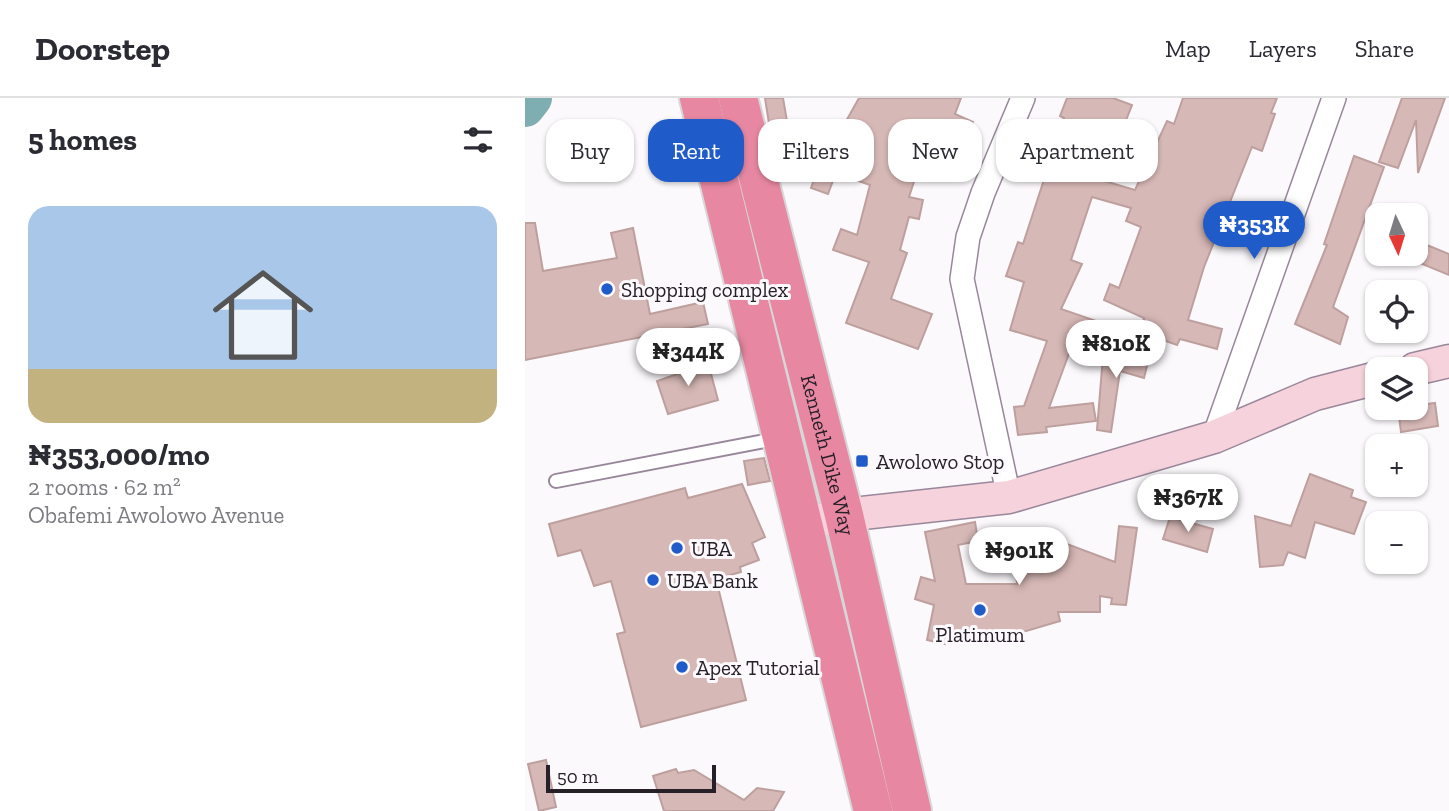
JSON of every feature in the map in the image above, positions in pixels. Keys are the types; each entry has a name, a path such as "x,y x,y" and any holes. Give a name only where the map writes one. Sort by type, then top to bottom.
{"highway":[{"name":"Kenneth Dike Way","path":"699,98 805,523 873,811"},
{"name":"Kenneth Dike Way","path":"738,98 844,515 912,811"}],"main road":[{"path":"1428,366 1449,361"},
{"path":"805,523 844,515 1009,497 1214,437 1315,394 1365,382"}],"street":[{"path":"1009,497 962,279 968,237 983,193 1024,98"},
{"path":"1214,437 1334,98"}],"lane":[{"path":"556,481 783,438"}],"building":[{"path":"765,98 783,98 787,119 768,119"},
{"path":"859,98 961,98 955,114 966,119 888,119 888,182 914,182 909,197 923,200 919,219 909,217 900,250 907,253 891,299 932,314 918,349 846,323 869,262 833,250 841,229 857,235 870,185 861,182 874,182 874,119 847,119"},
{"path":"1067,98 1113,98 1132,105 1126,119 1064,119 1060,116"},
{"path":"1183,98 1277,98 1271,113 1275,114 1262,151 1252,147 1204,267 1188,320 1222,329 1217,349 1180,339 1177,345 1141,332 1144,318 1104,300 1110,284 1119,288 1141,227 1126,221 1131,208 1092,197 1071,260 1082,264 1061,309 1105,324 1093,356 1071,348 1049,408 1093,403 1096,421 1046,427 1047,432 1018,435 1014,407 1024,406 1047,341 1010,330 1024,282 1006,276 1018,242 1023,244 1043,182 1108,182 1135,190 1139,182 1158,182 1158,140 1167,121 1174,124"},
{"path":"1402,98 1445,98 1418,173 1416,120 1398,168 1379,162"},
{"path":"1354,156 1384,167 1371,203 1365,203 1365,219 1333,307 1348,317 1340,344 1295,324 1327,245 1324,244"},
{"path":"813,182 832,182 828,194 811,188"},
{"path":"525,223 535,223 543,271 617,258 611,233 633,228 650,314 703,302 708,324 525,360"},
{"path":"1428,245 1449,254 1449,275 1427,266"},
{"path":"1104,344 1149,358 1144,378 1120,371 1111,432 1097,430"},
{"path":"707,359 718,400 668,414 657,381 680,373 679,367"},
{"path":"1435,403 1438,426 1401,432 1400,420 1428,420 1428,404"},
{"path":"764,458 770,481 748,485 744,461"},
{"path":"1310,474 1353,490 1351,497 1366,502 1354,534 1315,522 1305,558 1288,552 1283,565 1260,567 1255,516 1291,526"},
{"path":"742,484 765,537 752,543 759,560 740,567 741,572 716,579 746,700 641,727 617,634 625,632 611,581 594,586 581,550 558,556 549,524 685,488 688,498"},
{"path":"1170,517 1213,529 1207,552 1163,539"},
{"path":"975,522 978,541 958,545 966,584 1017,584 1016,572 1058,568 1067,544 1115,562 1119,526 1137,528 1126,605 1111,604 1112,598 1100,596 1100,612 1058,612 1060,621 1016,634 1015,631 947,632 945,644 927,640 934,605 915,599 921,577 935,581 925,532"},
{"path":"546,760 556,807 539,811 528,764"},
{"path":"676,769 678,773 694,770 744,800 757,788 784,792 773,811 664,811 653,776"}],"waterway":[{"path":"525,107 532,98"}],"place":[{"name":"Shopping complex","path":"607,289"},
{"name":"Awolowo Stop","path":"862,461"},
{"name":"UBA","path":"677,548"},
{"name":"UBA Bank","path":"653,580"},
{"name":"Platimum","path":"980,610"},
{"name":"Apex Tutorial","path":"682,667"}]}
